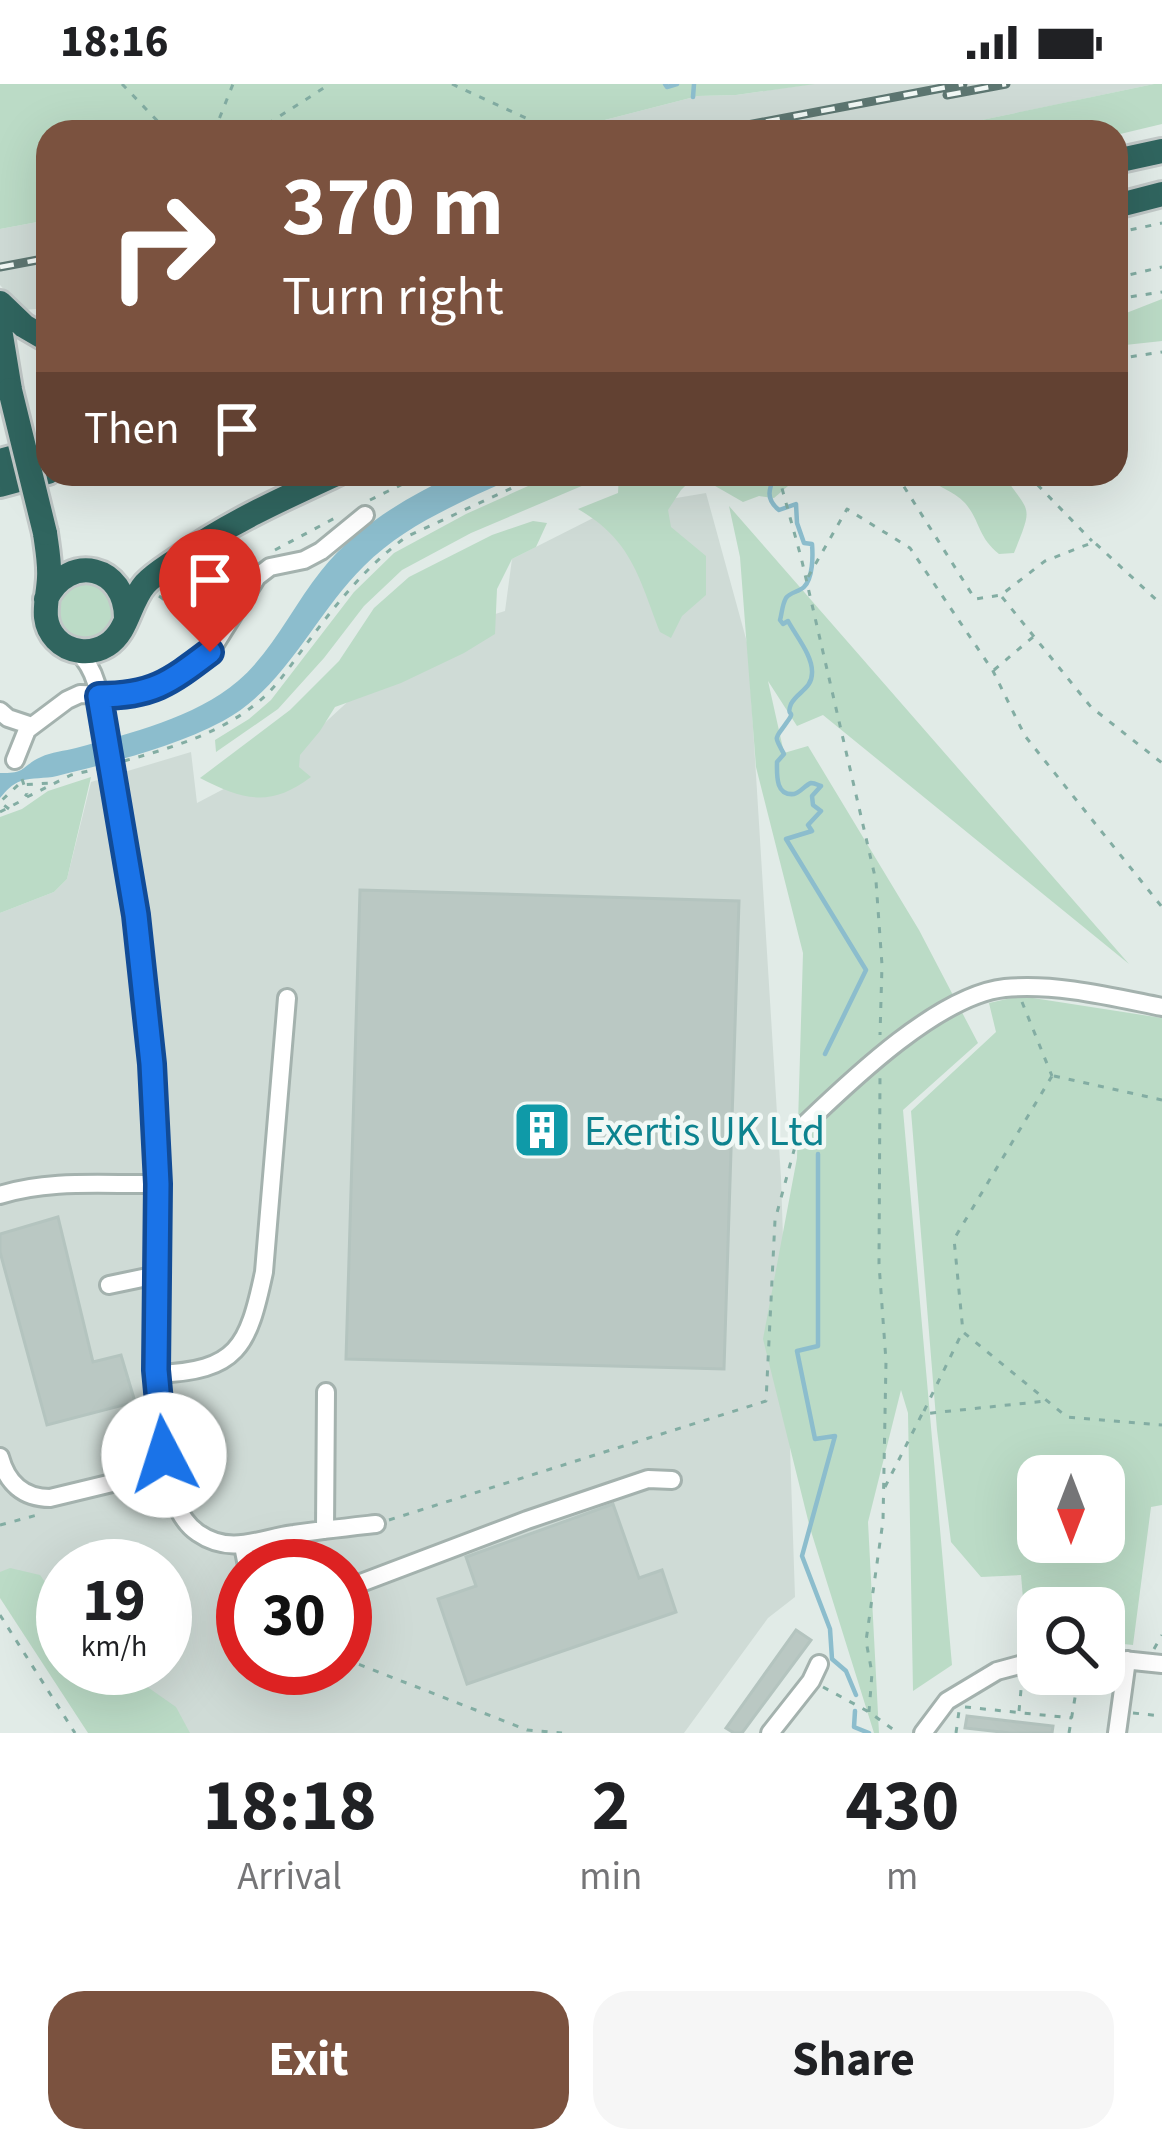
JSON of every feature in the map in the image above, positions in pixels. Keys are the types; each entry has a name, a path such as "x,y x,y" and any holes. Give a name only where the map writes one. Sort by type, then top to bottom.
{"highway":[{"path":"1128,159 1162,151"},
{"path":"1128,192 1162,183"},
{"path":"1128,203 1162,194"},
{"path":"0,303 36,333"},
{"path":"0,329 4,369 45,532 50,571 44,609 49,630 63,645 77,651 96,650 121,628 143,586 155,582 209,537 312,486"},
{"path":"0,461 36,451"},
{"path":"0,485 36,475"},
{"path":"45,532 60,553 86,570"},
{"path":"46,599 52,587 73,572 100,573 112,580 126,604 121,628"}],"street":[{"path":"15,760 32,726 80,694 130,696 151,691 181,674 210,652 257,577 270,567 321,551 360,509"},
{"path":"99,694 102,666 121,628"},
{"path":"77,651 91,668 99,694 146,997 158,1184 156,1374 166,1470 176,1504 193,1529 216,1543"},
{"path":"0,711 32,726"},
{"path":"800,1129 880,1057 957,1002 1004,988 1079,991 1162,1007"},
{"path":"156,1374 212,1368 228,1359 239,1347 257,1305 264,1272 287,998"},
{"path":"0,1195 65,1185 158,1184"},
{"path":"109,1285 157,1275"},
{"path":"325,1530 326,1392"},
{"path":"0,1457 15,1487 39,1498 166,1470"},
{"path":"372,1579 628,1485 648,1479 672,1480"},
{"path":"268,1539 376,1524"},
{"path":"1117,1733 1127,1660 1162,1664"},
{"path":"923,1733 947,1701 997,1671 1017,1666"},
{"path":"770,1733 815,1672"}],"path":[{"path":"122,84 156,120"},
{"path":"218,120 232,84"},
{"path":"274,120 330,84"},
{"path":"452,84 530,120"},
{"path":"1128,230 1162,223"},
{"path":"1128,275 1162,267"},
{"path":"1128,297 1162,292"},
{"path":"1128,357 1162,352"},
{"path":"272,551 401,486"},
{"path":"9,809 0,802 18,785 52,783 108,769 193,739 240,715 272,689 333,608 387,551 406,537 516,486"},
{"path":"781,486 876,881 882,965 879,1264 886,1361 883,1520 866,1641 872,1673 869,1712"},
{"path":"904,486 975,598 1001,595 1045,561 1094,542"},
{"path":"1037,486 1162,605"},
{"path":"808,577 847,509 910,548 993,671 1025,736 1162,907"},
{"path":"155,582 172,605 252,562"},
{"path":"1001,595 1091,706 1162,763"},
{"path":"993,671 1034,636"},
{"path":"22,779 27,795"},
{"path":"0,812 52,783"},
{"path":"1017,989 1052,1076"},
{"path":"884,1491 963,1331 954,1239 1052,1076"},
{"path":"1052,1076 1162,1100"},
{"path":"376,1524 766,1401 775,1220 800,1129"},
{"path":"963,1331 1067,1417 1160,1425 1162,1433"},
{"path":"922,1414 1048,1401"},
{"path":"0,1525 46,1512 50,1498"},
{"path":"0,1615 75,1733"},
{"path":"372,1670 526,1730 562,1733"},
{"path":"815,1672 898,1733"},
{"path":"1018,1712 1022,1695"},
{"path":"1069,1733 1076,1695"},
{"path":"956,1733 960,1707 1072,1718"},
{"path":"1120,1712 1162,1716"}],"shaded area":[{"path":"811,84 1154,84 982,120 605,120 698,96"},
{"path":"36,222 36,309 23,310 0,285 0,229"},
{"path":"706,493 748,646 781,1178 795,1597 768,1618 684,1733 103,1733 77,1695 192,1695 192,1539 36,1539 36,1635 0,1582 0,913 54,892 67,879 91,782 191,752 197,803 292,753 417,638 505,611 512,559 611,509"}],"green space":[{"path":"0,84 815,84 698,96 605,120 36,120 36,222 0,229"},
{"path":"1162,84 1162,124 1128,132 1128,120 982,120"},
{"path":"1162,299 1162,341 1128,345 1128,312"},
{"path":"528,486 582,486 471,533 402,570 364,606 278,709 216,752 215,740 271,700 354,592 394,553"},
{"path":"618,486 685,486 668,510 671,527 706,556 706,595 682,616 671,638 660,632 622,547 578,509 618,493"},
{"path":"715,486 788,486 774,498 759,496 743,502"},
{"path":"940,486 1011,486 1026,510 1014,553 999,554 955,495"},
{"path":"729,506 1129,964 823,715 797,726 768,681 784,753 808,746 919,930 978,1043 903,1110 952,1665 913,1691 908,1413 901,1390 868,1522 879,1733 874,1733 810,1528 763,1339 797,1158 803,953 756,767 740,557"},
{"path":"533,521 547,523 536,547 512,559 497,589 495,634 401,683 335,707 300,755 299,767 311,777 269,797 243,796 200,778 290,710 339,661 374,608 409,577 492,535"},
{"path":"86,581 105,586 118,620 98,641 67,635 58,619 67,592"},
{"path":"91,777 67,879 54,892 0,913 0,817 48,791"},
{"path":"1020,996 1162,1018 1162,1505 1151,1507 1133,1645 1125,1644 1125,1587 1022,1587 1021,1575 981,1577 951,1542 911,1111 996,1032 989,1003"},
{"path":"10,1568 36,1574 36,1653 0,1598 0,1572"},
{"path":"63,1695 159,1695 176,1707 190,1733 88,1733"}],"water":[{"path":"433,486 496,486 439,513 381,550 346,585 265,689 223,721 142,753 21,781 0,798 0,773 23,769 45,755 161,723 221,694 261,656 321,571 350,540"}],"building":[{"name":"Exertis UK Ltd","path":"360,890 739,901 724,1369 346,1359"},
{"path":"58,1217 93,1362 121,1355 135,1402 47,1425 0,1252 0,1234"},
{"path":"613,1504 639,1578 662,1570 676,1612 467,1684 438,1599 476,1586 466,1557"},
{"path":"796,1630 811,1640 742,1733 726,1728"},
{"path":"967,1716 1053,1726 1052,1733 965,1728"}],"waterway":[{"path":"665,84 677,84"},
{"path":"693,97 694,84"},
{"path":"771,486 770,498 779,510 796,504 804,543 812,544 807,583 786,598 780,620 788,621 810,660 812,673 777,737 784,754 777,762 777,778 788,794 811,783 821,786 812,796 813,805 821,811 808,825 812,831 786,839 866,970 825,1054"},
{"path":"818,1154 818,1346 797,1351 815,1439 835,1436 802,1556 830,1629 832,1659 846,1671 856,1695"},
{"path":"855,1711 854,1727 869,1733"}],"railway":[{"path":"774,120 963,84"},
{"path":"947,95 1006,84"},
{"path":"0,267 36,260"}],"place":[{"name":"Exertis UK Ltd","path":"542,1130"}],"route":[{"path":"164,1455 156,1370 158,1184 152,1064 136,915 99,696 151,691 210,652"}]}
